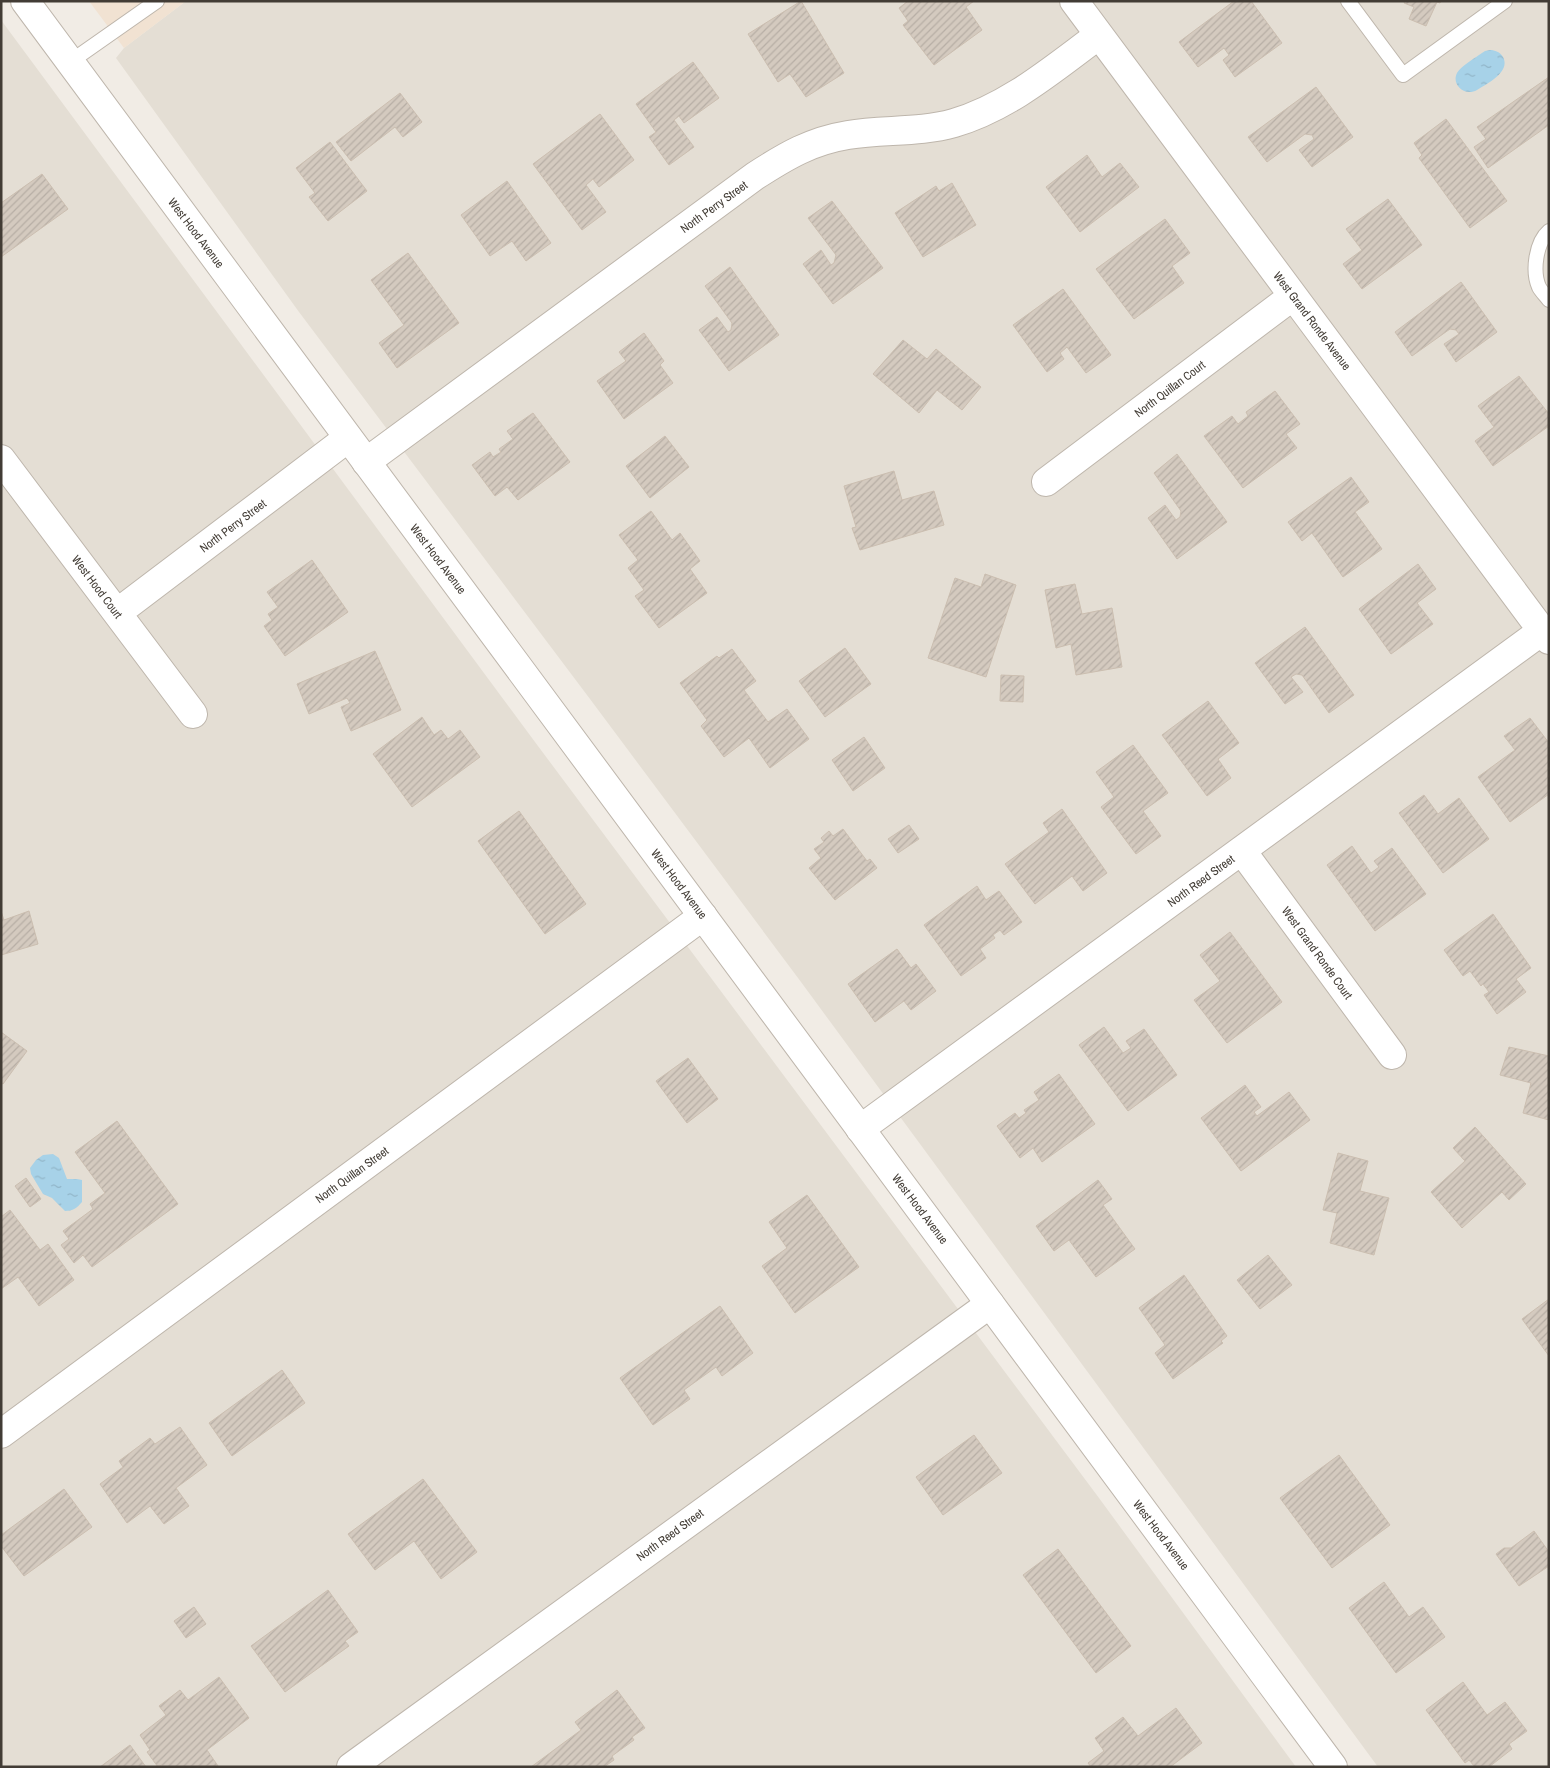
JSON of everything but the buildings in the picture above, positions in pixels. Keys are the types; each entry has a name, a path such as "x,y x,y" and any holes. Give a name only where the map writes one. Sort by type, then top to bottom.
{"street":[{"name":"West Hood Avenue","path":"24,1 1330,1766"},
{"name":"West Grand Ronde Avenue","path":"1074,1 1545,636"},
{"name":"North Perry Street","path":"366,462 755,176 790,154 818,142 849,134 922,129 953,123 994,108 1030,86 1099,35"},
{"name":"North Quillan Court","path":"1046,482 1293,296"},
{"name":"North Perry Street","path":"117,613 348,438"},
{"name":"West Hood Court","path":"1,460 193,714"},
{"name":"North Reed Street","path":"860,1129 1242,851 1545,636"},
{"name":"West Grand Ronde Court","path":"1242,851 1392,1054"},
{"name":"North Quillan Street","path":"1,1434 702,916"},
{"name":"North Reed Street","path":"351,1767 990,1304"}],"lane":[{"path":"70,62 156,1"},
{"path":"1348,1 1403,74 1505,1"},
{"path":"1549,230 1545,234 1535,258 1538,286 1549,300"}],"shaded area":[{"path":"89,1 186,1 124,48"},
{"path":"186,1 1549,1 1549,1767 1378,1767 801,982 299,312 116,58 124,48"},
{"path":"1,20 535,742 1099,1498 1296,1767 1,1767"}],"water":[{"path":"1494,50 1503,57 1505,62 1501,72 1492,81 1477,90 1468,92 1460,89 1456,82 1459,70 1485,51"},
{"path":"53,1154 59,1158 67,1179 82,1180 82,1202 73,1210 65,1211 52,1198 43,1194 31,1174 30,1168 36,1160 43,1155"}]}
